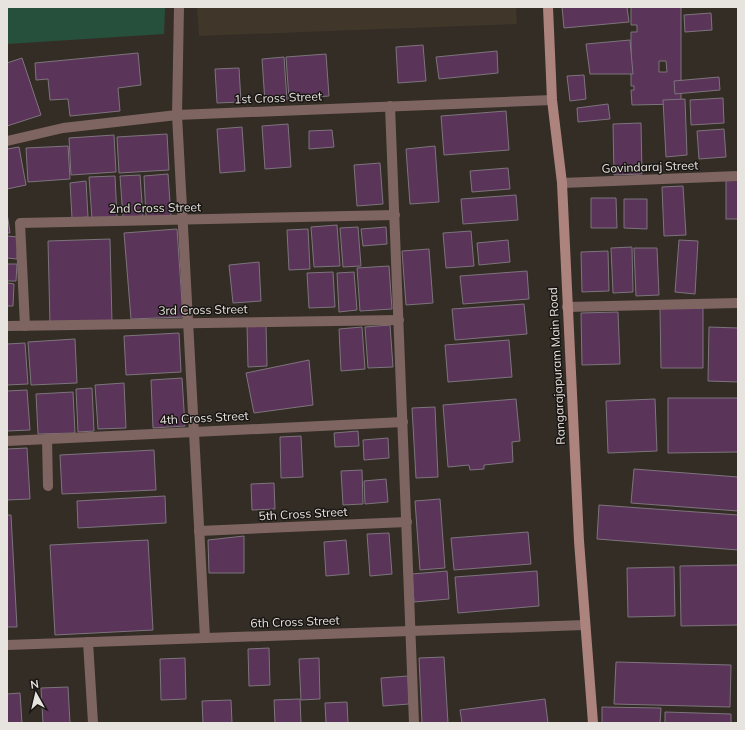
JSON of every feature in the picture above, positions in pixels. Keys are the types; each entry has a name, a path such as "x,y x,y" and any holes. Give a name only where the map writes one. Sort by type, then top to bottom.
{"street":[{"path":"179,7 177,115 205,638"},
{"name":"Rangarajapuram Main Road","path":"548,7 552,100 562,183 584,625 593,723"},
{"name":"1st Cross Street","path":"7,141 63,128 177,115 552,100"},
{"path":"390,106 414,723"},
{"name":"Govindaraj Street","path":"562,183 738,176"},
{"name":"2nd Cross Street","path":"25,326 20,223 394,215"},
{"path":"567,307 738,303"},
{"name":"3rd Cross Street","path":"7,326 399,320"},
{"name":"4th Cross Street","path":"7,441 402,422"},
{"path":"47,439 48,486"},
{"name":"5th Cross Street","path":"200,531 407,522"},
{"name":"6th Cross Street","path":"7,645 584,625"},
{"path":"88,642 93,723"}],"shaded area":[{"path":"197,7 516,7 517,24 199,36"}],"green space":[{"path":"7,7 165,7 164,34 7,44"}],"building":[{"path":"562,7 627,7 629,22 564,28"},
{"path":"631,7 681,7 681,104 632,105 631,90 634,90 634,86 631,86 631,32 637,32 637,25 631,25","holes":["659,61 666,61 667,72 659,72"]},
{"path":"711,13 712,30 685,32 684,15"},
{"path":"630,40 633,74 590,74 586,44"},
{"path":"423,45 426,81 398,83 396,47"},
{"path":"497,51 498,73 439,79 436,57"},
{"path":"138,53 141,85 118,88 120,111 70,116 68,99 50,100 48,79 36,80 35,63"},
{"path":"326,54 329,96 289,99 286,57"},
{"path":"284,57 287,100 265,102 262,59"},
{"path":"22,58 41,115 7,126 7,63"},
{"path":"239,68 241,102 217,103 215,69"},
{"path":"584,75 586,99 570,101 567,76"},
{"path":"719,77 720,90 675,94 674,81"},
{"path":"723,98 724,123 691,125 690,100"},
{"path":"685,99 687,155 666,157 663,100"},
{"path":"608,104 610,119 578,122 577,108"},
{"path":"506,111 509,150 444,155 441,116"},
{"path":"641,123 642,174 614,175 613,124"},
{"path":"288,124 291,167 265,169 262,126"},
{"path":"242,127 245,171 220,173 217,129"},
{"path":"724,129 726,157 699,159 697,131"},
{"path":"332,130 334,147 309,149 309,131"},
{"path":"167,134 169,170 119,173 117,137"},
{"path":"114,135 116,172 71,175 69,138"},
{"path":"68,146 70,179 28,182 26,148"},
{"path":"435,146 439,202 410,204 406,149"},
{"path":"19,147 26,185 7,189 7,149"},
{"path":"380,163 383,204 357,206 354,165"},
{"path":"508,168 510,189 472,192 470,171"},
{"path":"168,174 171,216 146,217 144,176"},
{"path":"140,175 143,216 123,218 120,176"},
{"path":"115,176 117,217 92,219 89,177"},
{"path":"726,177 738,177 738,219 726,219"},
{"path":"86,181 88,217 72,218 70,183"},
{"path":"683,186 686,235 664,236 662,187"},
{"path":"516,195 518,220 463,224 461,199"},
{"path":"591,198 616,198 617,228 591,228"},
{"path":"624,199 647,199 647,229 624,228"},
{"path":"7,213 10,233 7,233"},
{"path":"337,225 340,266 314,267 311,227"},
{"path":"358,227 361,266 343,267 340,228"},
{"path":"386,227 387,244 363,246 361,229"},
{"path":"177,229 183,317 131,319 124,233"},
{"path":"308,229 310,269 289,270 287,230"},
{"path":"471,231 474,266 446,268 443,233"},
{"path":"7,236 18,237 17,259 7,258"},
{"path":"110,239 112,323 50,324 48,241"},
{"path":"508,240 510,262 479,265 477,243"},
{"path":"679,240 698,241 695,294 675,292"},
{"path":"632,247 633,292 613,293 611,248"},
{"path":"634,248 657,248 659,295 636,296"},
{"path":"429,249 433,303 406,305 402,251"},
{"path":"608,251 609,291 582,292 581,252"},
{"path":"259,262 261,301 233,303 229,265"},
{"path":"7,264 17,264 16,281 7,281"},
{"path":"389,266 392,309 360,311 357,268"},
{"path":"527,271 529,299 463,304 460,276"},
{"path":"333,272 335,307 309,308 307,273"},
{"path":"354,272 357,310 339,312 337,273"},
{"path":"7,283 14,284 13,306 7,306"},
{"path":"524,304 527,334 455,340 452,309"},
{"path":"660,308 703,308 703,368 661,368"},
{"path":"618,312 620,364 582,365 581,313"},
{"path":"247,325 266,325 267,366 248,367"},
{"path":"390,325 393,367 368,368 365,327"},
{"path":"362,327 365,369 341,371 339,329"},
{"path":"709,327 738,328 738,382 708,381"},
{"path":"179,333 181,372 126,375 124,336"},
{"path":"75,339 77,383 31,385 28,342"},
{"path":"509,340 512,377 448,382 445,345"},
{"path":"25,343 28,384 7,385 7,344"},
{"path":"309,360 313,405 254,413 246,373"},
{"path":"182,378 185,426 153,428 151,380"},
{"path":"124,383 126,428 98,429 95,385"},
{"path":"92,388 94,431 78,432 76,389"},
{"path":"27,390 30,430 7,431 7,391"},
{"path":"73,392 75,433 38,434 36,394"},
{"path":"668,398 738,398 738,452 668,453"},
{"path":"516,399 520,441 512,442 513,462 484,465 484,469 470,470 469,465 448,467 443,405"},
{"path":"655,399 657,451 608,453 606,401"},
{"path":"435,407 438,477 416,478 412,408"},
{"path":"358,431 359,446 335,447 334,433"},
{"path":"301,436 303,477 281,478 280,437"},
{"path":"388,438 389,458 364,460 363,440"},
{"path":"27,448 30,499 7,500 7,449"},
{"path":"154,450 156,490 62,494 60,455"},
{"path":"634,469 738,477 738,511 631,503"},
{"path":"362,470 363,504 343,505 341,471"},
{"path":"386,479 388,502 365,504 364,481"},
{"path":"274,483 275,509 252,510 251,484"},
{"path":"165,496 166,523 78,528 77,501"},
{"path":"440,499 445,568 420,570 415,501"},
{"path":"599,505 738,515 738,550 597,539"},
{"path":"7,515 11,515 17,627 7,627"},
{"path":"528,532 531,564 454,570 451,538"},
{"path":"389,533 392,574 370,576 367,534"},
{"path":"244,536 244,573 209,573 208,540"},
{"path":"148,540 153,630 55,635 50,545"},
{"path":"346,540 349,574 326,576 324,542"},
{"path":"738,565 738,625 681,626 680,566"},
{"path":"674,567 675,616 628,617 627,568"},
{"path":"447,571 449,599 414,602 412,574"},
{"path":"537,571 539,606 458,613 455,577"},
{"path":"269,648 270,685 249,686 248,649"},
{"path":"444,657 448,723 422,723 419,658"},
{"path":"185,658 186,699 161,700 160,659"},
{"path":"319,658 320,699 301,700 299,659"},
{"path":"616,662 731,665 730,707 614,704"},
{"path":"408,676 409,704 383,706 381,678"},
{"path":"68,687 70,723 43,723 41,688"},
{"path":"20,693 22,723 7,723 7,694"},
{"path":"300,699 301,723 275,723 274,700"},
{"path":"545,699 548,723 462,723 460,710"},
{"path":"231,700 232,723 203,723 202,701"},
{"path":"347,702 348,723 326,723 325,703"},
{"path":"602,707 661,708 660,723 602,723"},
{"path":"665,712 731,714 731,723 665,723"}]}
